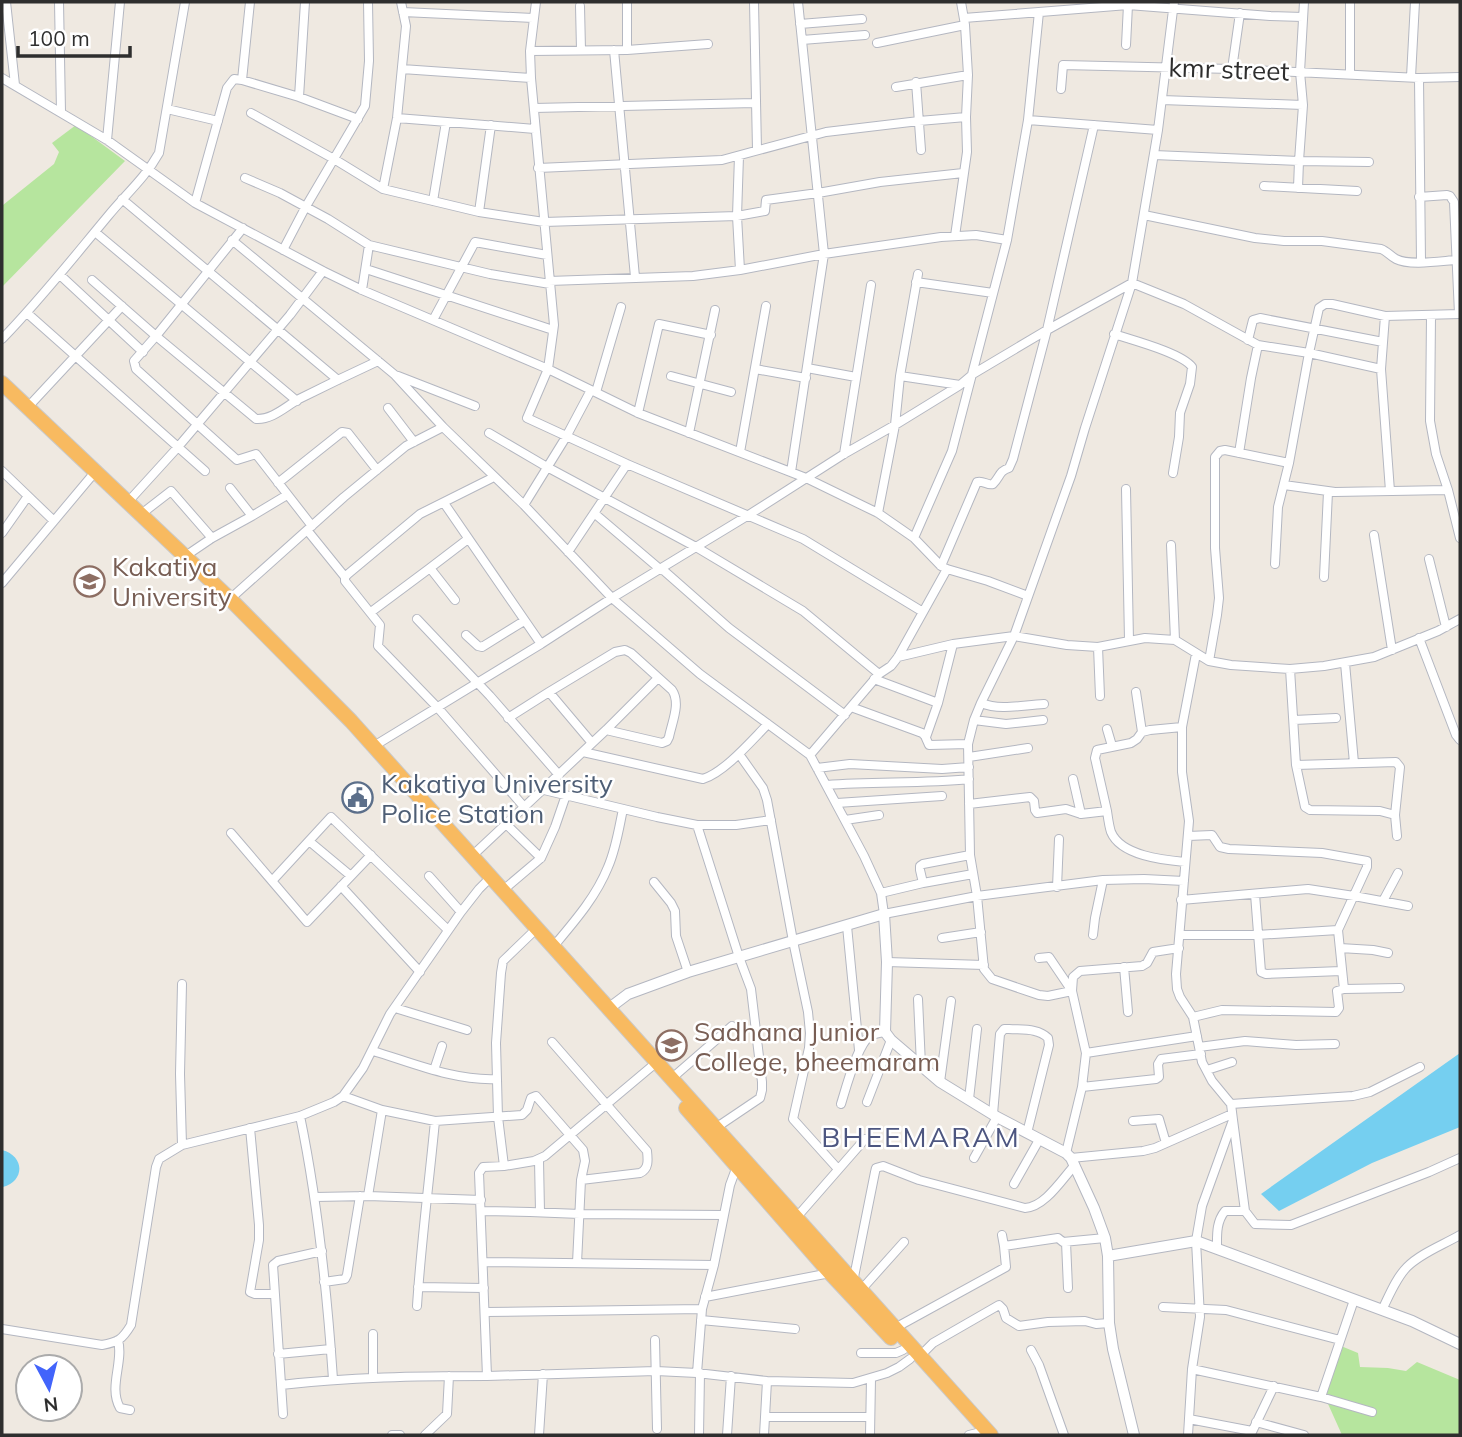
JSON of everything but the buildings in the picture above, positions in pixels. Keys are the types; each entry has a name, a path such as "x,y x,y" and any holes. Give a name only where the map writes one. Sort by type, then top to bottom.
{"highway":[{"path":"2,383 346,726 488,880 531,934 651,1067 796,1218 895,1328 911,1355"},
{"path":"2,394 141,515 351,720 472,856 488,880 502,891 716,1128 740,1162 830,1273 911,1355 979,1435"}],"street":[{"path":"6,2 15,85"},
{"path":"59,2 61,112"},
{"path":"107,140 120,2"},
{"path":"2,339 149,171 159,153 185,2"},
{"path":"242,80 250,2"},
{"path":"299,97 304,2"},
{"path":"283,250 365,106 369,61 368,2"},
{"path":"383,189 397,118 402,69 406,26 401,2"},
{"path":"536,2 530,51 531,78 553,330 548,369 527,418 803,539 923,612"},
{"path":"627,2 627,50"},
{"path":"754,2 757,150"},
{"path":"791,472 824,254 798,2 805,2"},
{"path":"954,236 967,152 968,75 961,2"},
{"path":"1297,188 1303,104 1300,72 1304,2"},
{"path":"1350,2 1350,74"},
{"path":"1415,2 1421,261"},
{"path":"877,43 964,21 1128,5 1174,5 1303,17"},
{"path":"1126,45 1128,5"},
{"path":"1072,991 1048,996 1026,992 987,975 970,855 968,744 981,703 1014,636 1071,476 1132,283 1158,130 1174,5"},
{"path":"580,6 581,50"},
{"path":"403,12 533,18"},
{"path":"914,538 952,451 1007,240 1028,120 1039,12"},
{"path":"1232,69 1240,13"},
{"path":"800,24 862,19"},
{"path":"802,40 865,35"},
{"path":"530,51 627,50 708,44"},
{"path":"614,50 635,277"},
{"name":"kmr street","path":"1061,89 1063,65 1232,69 1415,78 1460,77"},
{"path":"402,69 531,78"},
{"path":"896,87 968,75"},
{"path":"2,78 107,140 195,203 323,271 548,369 638,413 806,478 878,513 914,538 944,567 1028,596"},
{"path":"195,203 227,88 234,79 299,97 358,119"},
{"path":"916,82 921,149"},
{"path":"1162,100 1303,104"},
{"path":"534,108 755,103"},
{"path":"167,109 218,121"},
{"path":"251,113 383,189 479,212 544,222 737,216 765,211 766,200 880,182 963,173"},
{"path":"538,168 722,160 826,132 966,117"},
{"path":"397,118 535,129"},
{"path":"1028,120 1158,130"},
{"path":"432,201 446,122"},
{"path":"479,212 491,125"},
{"path":"810,755 877,676 898,657 944,567 977,482 993,484 999,473 1011,465 1047,330 1094,125"},
{"path":"1154,155 1369,163"},
{"path":"739,156 737,216 740,270"},
{"path":"244,178 280,193 369,245 518,280 550,283 693,276 954,236 976,235 1007,240"},
{"path":"1264,186 1357,191"},
{"path":"1275,564 1278,507 1319,308 1332,304 1385,316 1460,314 1453,199 1447,195 1419,197"},
{"path":"122,199 338,380"},
{"path":"1143,215 1255,238 1322,241 1381,249 1404,261 1456,260"},
{"path":"243,228 134,361 135,369 237,460 256,454 349,586 380,625 378,646 438,708 525,808"},
{"path":"95,232 297,401"},
{"path":"232,240 396,375 443,427 524,505 612,598 700,674 810,755 881,893 887,962 888,1036 867,1102"},
{"path":"433,320 475,242 547,255"},
{"path":"362,290 369,245"},
{"path":"366,269 553,330"},
{"path":"127,503 250,362 323,271"},
{"path":"60,275 143,352"},
{"path":"878,513 895,425 900,376 917,278 993,293"},
{"path":"92,280 256,419 263,420 378,360"},
{"path":"374,746 960,385 973,374 1132,283"},
{"path":"1132,283 1184,304 1258,345 1381,369"},
{"path":"844,454 871,285"},
{"path":"27,408 122,306"},
{"path":"740,452 765,306"},
{"path":"524,505 593,391 621,307"},
{"path":"689,433 715,310"},
{"path":"27,313 205,471"},
{"path":"1385,316 1381,369 1390,491"},
{"path":"1431,316 1430,421 1436,454 1460,538"},
{"path":"1248,340 1255,319 1383,342"},
{"path":"638,413 659,324 711,335"},
{"path":"1114,334 1190,362 1190,384 1180,413 1173,473"},
{"path":"1239,453 1258,345"},
{"path":"807,368 856,377"},
{"path":"755,369 806,378"},
{"path":"396,375 475,406"},
{"path":"671,376 731,393"},
{"path":"900,376 960,385"},
{"path":"388,408 414,442"},
{"path":"230,599 377,470 407,446 443,427"},
{"path":"278,483 342,432 348,433 377,470"},
{"path":"489,433 696,547 803,611 877,676 939,703"},
{"path":"1209,661 1219,598 1215,548 1216,457 1220,451 1225,450 1289,463"},
{"path":"568,552 627,464"},
{"path":"2,471 54,521"},
{"path":"2,583 92,475"},
{"path":"345,577 420,514 494,477"},
{"path":"1284,485 1328,492 1448,490"},
{"path":"230,488 252,516"},
{"path":"1126,489 1129,640"},
{"path":"141,515 171,491 212,538"},
{"path":"1324,577 1328,492"},
{"path":"184,557 287,495"},
{"path":"2,533 28,496"},
{"path":"443,503 541,645"},
{"path":"594,513 729,628 845,715"},
{"path":"1374,535 1392,650"},
{"path":"371,612 468,539"},
{"path":"1171,545 1175,640"},
{"path":"1429,559 1446,627"},
{"path":"430,568 455,600"},
{"path":"417,619 490,696 559,775"},
{"path":"898,657 953,644 1014,636 1098,647 1145,638 1175,640 1209,661 1290,669 1374,657 1460,620"},
{"path":"466,635 478,646 482,646 524,621"},
{"path":"1419,638 1460,740"},
{"path":"953,644 939,703 926,737 927,743 931,745 968,744"},
{"path":"1098,647 1100,696"},
{"path":"508,718 615,652 625,650 672,690 677,701 669,737 662,743 606,730"},
{"path":"1196,654 1182,727 1182,772 1189,821 1181,900 1177,989 1193,1017 1202,1062 1232,1112 1245,1211 1255,1224 1291,1225 1460,1158"},
{"path":"1345,663 1354,763"},
{"path":"1290,669 1296,765 1304,805 1307,809 1380,811 1395,815"},
{"path":"472,856 658,678"},
{"path":"549,692 592,743"},
{"path":"1136,692 1142,733"},
{"path":"981,703 1001,708 1044,704"},
{"path":"851,707 922,733 926,737"},
{"path":"1294,720 1335,718"},
{"path":"974,720 1006,724 1043,720"},
{"path":"583,752 703,779 739,754 768,724"},
{"path":"1182,727 1150,730 1131,743 1099,749 1095,754 1114,836 1136,853 1185,862"},
{"path":"1107,729 1112,746"},
{"path":"969,757 1028,748"},
{"path":"739,754 763,788 767,800 808,1012 809,1048 793,1119 838,1169"},
{"path":"817,768 850,764 942,769 969,767"},
{"path":"1296,765 1399,764 1396,836"},
{"path":"827,785 969,779"},
{"path":"1073,779 1081,814"},
{"path":"544,790 697,825 737,825 771,820"},
{"path":"502,891 541,858 566,795"},
{"path":"836,803 942,796"},
{"path":"969,804 1030,797 1037,813 1066,809 1081,814 1107,811"},
{"path":"553,947 596,892 612,856 623,809"},
{"path":"845,820 879,815"},
{"path":"272,881 331,817 448,930"},
{"path":"506,824 541,858"},
{"path":"697,825 738,957 751,989 762,1090 760,1098 716,1128"},
{"path":"231,833 307,922 371,855"},
{"path":"1188,836 1212,835 1220,847 1229,849 1322,853 1367,861 1367,867 1338,930 1344,989"},
{"path":"1057,887 1059,839"},
{"path":"309,841 351,876"},
{"path":"923,883 920,867 923,864 970,855"},
{"path":"1383,901 1398,873"},
{"path":"881,893 973,874"},
{"path":"429,876 461,912"},
{"path":"608,1009 628,994 688,972 884,914 977,896 1103,880 1144,878 1184,881"},
{"path":"2,1329 102,1345 123,1337 131,1325 159,1159 182,1145 300,1116 343,1096 363,1068 395,1008 461,912 488,880"},
{"path":"1093,935 1103,880"},
{"path":"654,882 675,911 676,936 688,972"},
{"path":"341,886 420,972"},
{"path":"1181,900 1308,889 1408,906"},
{"path":"1255,894 1259,969 1263,974 1341,971"},
{"path":"847,926 859,1050"},
{"path":"1180,935 1257,935 1338,930"},
{"path":"942,938 981,932"},
{"path":"504,1166 498,1117 496,1042 503,961 531,934"},
{"path":"857,1286 876,1168 883,1166 919,1180 1025,1208 1042,1201 1070,1158 1082,1087 1086,1054 1072,991 1073,977 1084,969 1142,966 1153,952 1179,948"},
{"path":"1340,948 1388,953"},
{"path":"1039,958 1049,957 1072,991"},
{"path":"887,962 984,965"},
{"path":"1124,967 1128,1012"},
{"path":"182,984 182,1145"},
{"path":"1193,1017 1222,1010 1336,1012 1339,1008 1337,991 1400,988"},
{"path":"918,999 921,1065"},
{"path":"940,1082 951,1001"},
{"path":"395,1008 467,1030"},
{"path":"671,1079 732,1026"},
{"path":"969,1100 977,1029"},
{"path":"974,1158 995,1115 1000,1034 1004,1029 1038,1031 1048,1038 1049,1045 1027,1133"},
{"path":"841,1104 859,1050 868,1037 874,1034 888,1036 940,1082 1070,1158 1105,1238 1112,1349 1134,1435"},
{"path":"1086,1054 1197,1036"},
{"path":"1082,1087 1156,1079 1161,1059 1245,1041 1296,1045 1335,1044"},
{"path":"552,1042 647,1152 647,1166 640,1173 581,1180"},
{"path":"435,1070 442,1046"},
{"path":"373,1051 466,1078 497,1079"},
{"path":"1207,1070 1232,1062"},
{"path":"486,1376 481,1169 539,1160 651,1067"},
{"path":"1070,1158 1143,1151 1232,1112 1304,1098 1353,1096 1378,1088 1420,1067"},
{"path":"343,1096 382,1110 435,1121 522,1115 531,1098 536,1096 585,1155 581,1180 577,1264"},
{"path":"324,1282 345,1279 347,1275 382,1110"},
{"path":"1188,1435 1192,1369 1200,1317 1196,1241 1202,1206 1232,1112"},
{"path":"300,1116 315,1196 333,1379"},
{"path":"1133,1121 1159,1119 1166,1143"},
{"path":"417,1306 435,1121"},
{"path":"250,1128 259,1240 249,1289 252,1294 274,1294"},
{"path":"796,1218 865,1139"},
{"path":"1014,1184 1039,1140"},
{"path":"539,1160 540,1212"},
{"path":"699,1435 702,1309 730,1185 740,1162"},
{"path":"315,1196 481,1200"},
{"path":"482,1211 724,1214"},
{"path":"1217,1248 1217,1231 1225,1211 1245,1211"},
{"path":"895,1328 1006,1267 1002,1235"},
{"path":"1381,1310 1408,1266 1460,1235"},
{"path":"1004,1246 1058,1238 1066,1242 1105,1238"},
{"path":"1108,1256 1196,1241 1412,1321 1460,1344"},
{"path":"857,1286 904,1242"},
{"path":"1066,1242 1068,1288"},
{"path":"283,1414 272,1268 275,1262 321,1251"},
{"path":"483,1262 714,1265"},
{"path":"705,1297 830,1273"},
{"path":"418,1287 484,1288"},
{"path":"1321,1396 1354,1300"},
{"path":"281,1385 373,1377 656,1371 767,1381 853,1382 871,1379 899,1367 911,1355 999,1305 1006,1318 1019,1326 1048,1322 1109,1323"},
{"path":"1163,1307 1226,1310 1340,1340"},
{"path":"485,1311 702,1309"},
{"path":"701,1320 795,1329"},
{"path":"373,1334 373,1377"},
{"path":"118,1340 121,1349 115,1387 117,1402 120,1408 130,1410"},
{"path":"655,1340 657,1429"},
{"path":"278,1354 331,1349"},
{"path":"1031,1350 1064,1435"},
{"path":"861,1353 911,1355"},
{"path":"1192,1369 1321,1396 1372,1412"},
{"path":"539,1435 543,1374"},
{"path":"425,1435 447,1414 449,1376"},
{"path":"727,1435 730,1376"},
{"path":"870,1435 871,1379"},
{"path":"764,1435 767,1381"},
{"path":"1189,1419 1252,1433 1274,1386"},
{"path":"765,1417 870,1417"},
{"path":"1256,1422 1304,1435"},
{"path":"392,1435 400,1435"}],"green space":[{"path":"76,125 125,161 2,287 2,204 54,164 59,152 52,143"},
{"path":"1341,1346 1358,1353 1360,1367 1406,1371 1417,1362 1460,1380 1460,1435 1342,1435 1324,1395"}],"water":[{"path":"1460,1053 1460,1127 1372,1163 1279,1211 1261,1194"},
{"path":"2,1150 15,1157 19,1168 15,1180 3,1187"}],"place":[{"name":"Kakatiya University","path":"89,581"},
{"name":"Kakatiya University Police Station","path":"358,798"},
{"name":"Sadhana Junior College, bheemaram","path":"671,1046"}],"district":[{"name":"BHEEMARAM","path":"921,1136"}]}
